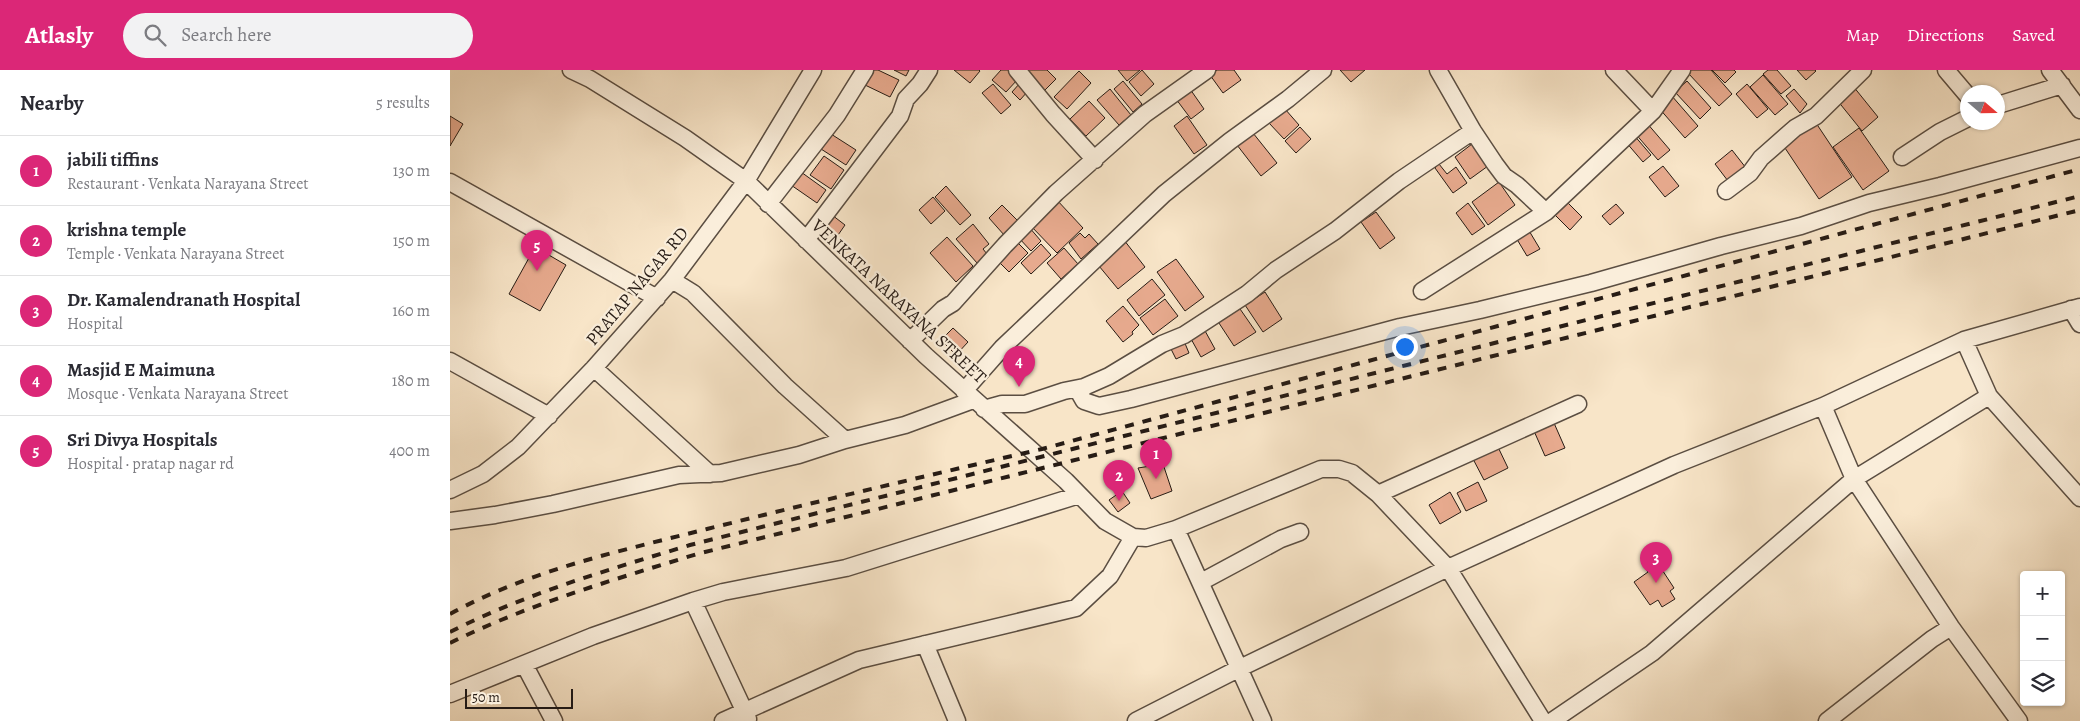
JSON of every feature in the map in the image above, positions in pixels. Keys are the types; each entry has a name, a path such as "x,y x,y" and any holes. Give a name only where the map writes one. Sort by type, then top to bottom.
{"street":[{"name":"VENKATA NARAYANA STREET","path":"571,70 592,75 746,181 910,341 1066,481 1105,521 1132,537"},
{"name":"PRATAP NAGAR RD","path":"450,490 483,474 518,447 550,416 657,298 746,181 813,70"},
{"path":"768,204 837,114 865,70"},
{"path":"806,240 900,116 906,99 920,84 929,70"},
{"path":"910,341 937,315 953,303 1021,228 1095,160 1158,103 1207,70"},
{"path":"974,400 1002,348 1164,194 1323,70"},
{"path":"1438,70 1473,131 1504,176 1517,184 1546,212"},
{"path":"1614,70 1653,111"},
{"path":"1422,291 1546,212 1653,111 1682,70"},
{"path":"1726,191 1750,173 1761,158 1796,128 1816,116 1863,70"},
{"path":"1946,70 1960,87"},
{"path":"2050,70 2080,110"},
{"path":"1020,71 1095,160"},
{"path":"2005,104 2062,85"},
{"path":"1902,158 1940,132 1960,122"},
{"path":"450,521 553,504 679,475 710,474 799,455 845,440 905,425 974,400 1002,404 1025,404 1064,391 1084,387 1109,376 1162,344 1184,335 1248,294 1276,270 1335,231 1399,181 1473,131"},
{"path":"1084,387 1080,394 1084,402 1092,405 1099,406 1131,399 1400,327 1591,283 1721,246 1801,226 1869,203 2080,148"},
{"path":"450,182 657,298"},
{"path":"672,280 693,293 785,386 845,440"},
{"path":"1136,721 1238,669 1448,568 1674,465 1823,406 1964,340 2075,308 2080,324"},
{"path":"1964,340 1989,396 2080,498"},
{"path":"450,361 550,416"},
{"path":"594,368 710,474"},
{"path":"1552,721 1652,653 1854,479 1989,396"},
{"path":"1378,494 1578,404"},
{"path":"1823,406 1854,479 1951,627 2019,721"},
{"path":"723,721 746,716 859,660 1076,608 1110,576 1132,537 1146,538 1176,529 1321,469 1338,469 1352,474 1378,494 1448,568 1543,721"},
{"path":"450,694 593,636 723,592 846,568 1079,495"},
{"path":"1176,529 1263,721"},
{"path":"1201,582 1281,539 1300,532"},
{"path":"693,602 746,716"},
{"path":"1827,721 1932,639 1951,627"},
{"path":"925,644 957,721"},
{"path":"524,664 554,721"}],"building":[{"path":"872,70 878,70 899,80 890,97 865,85"},
{"path":"894,70 909,70 906,76"},
{"path":"954,70 979,70 980,71 970,83"},
{"path":"1001,70 1008,70 1018,79 1006,92 992,80"},
{"path":"1029,70 1047,70 1056,79 1045,90 1027,72"},
{"path":"1118,70 1140,70 1127,81"},
{"path":"1142,70 1154,84 1141,96 1129,82"},
{"path":"1217,70 1234,70 1241,80 1223,93 1210,75"},
{"path":"1340,70 1365,70 1351,82"},
{"path":"1691,70 1711,70 1732,94 1719,106 1688,73"},
{"path":"1712,70 1734,70 1736,72 1725,83"},
{"path":"1768,70 1777,70 1791,86 1781,94 1763,74"},
{"path":"1797,70 1815,70 1816,71 1806,80"},
{"path":"1079,71 1091,83 1067,109 1054,97"},
{"path":"1763,75 1788,104 1775,115 1750,87"},
{"path":"1123,81 1142,104 1133,112 1114,89"},
{"path":"1687,81 1711,108 1700,119 1675,92"},
{"path":"1020,83 1028,91 1020,100 1012,92"},
{"path":"993,84 1011,105 1001,114 982,93"},
{"path":"1747,84 1768,109 1757,118 1736,94"},
{"path":"1853,86 1878,117 1862,131 1837,100"},
{"path":"1110,89 1131,115 1119,125 1097,100"},
{"path":"1190,89 1204,109 1191,119 1176,99"},
{"path":"1794,89 1807,104 1800,113 1786,96"},
{"path":"1671,95 1698,126 1685,138 1658,107"},
{"path":"1089,101 1105,118 1086,136 1070,119"},
{"path":"1285,109 1299,125 1284,139 1269,123"},
{"path":"450,116 463,124 450,146"},
{"path":"1187,116 1207,145 1194,154 1174,126"},
{"path":"1814,120 1852,177 1819,199 1781,142"},
{"path":"1646,122 1670,150 1658,160 1634,132"},
{"path":"1300,127 1311,139 1296,153 1285,141"},
{"path":"1859,128 1889,171 1863,190 1833,147"},
{"path":"1253,133 1277,163 1261,176 1237,145"},
{"path":"831,134 856,150 846,165 821,149"},
{"path":"1633,134 1651,155 1643,162 1625,141"},
{"path":"1472,144 1488,166 1470,179 1455,157"},
{"path":"1732,150 1746,168 1728,181 1715,164"},
{"path":"824,156 844,170 831,189 810,175"},
{"path":"1439,164 1447,174 1456,167 1467,183 1453,193 1435,168"},
{"path":"1663,166 1679,186 1665,197 1649,177"},
{"path":"801,172 826,190 817,203 791,185"},
{"path":"1499,182 1515,205 1488,225 1472,202"},
{"path":"946,186 971,215 960,225 935,197"},
{"path":"933,197 945,211 931,224 919,210"},
{"path":"1056,199 1083,228 1057,253 1029,224"},
{"path":"1564,199 1582,217 1570,230 1552,212"},
{"path":"1468,203 1485,226 1472,235 1456,213"},
{"path":"1616,204 1624,213 1610,225 1602,216"},
{"path":"1002,205 1019,222 1005,236 989,218"},
{"path":"1376,212 1395,238 1380,249 1361,222"},
{"path":"832,215 845,225 836,238 822,228"},
{"path":"973,224 989,244 983,249 987,254 977,263 956,239"},
{"path":"1029,227 1041,241 1031,251 1018,237"},
{"path":"1528,229 1540,249 1527,256 1515,236"},
{"path":"1080,233 1085,238 1089,234 1098,244 1081,259 1069,243"},
{"path":"947,237 973,266 956,282 930,253"},
{"path":"1124,240 1145,267 1118,289 1099,266 1111,256 1109,252"},
{"path":"1016,241 1028,253 1009,272 997,260"},
{"path":"1041,244 1051,255 1031,274 1021,263"},
{"path":"535,247 566,265 540,311 509,294"},
{"path":"1064,248 1078,264 1061,279 1047,263"},
{"path":"1176,259 1204,297 1185,311 1157,272"},
{"path":"1152,279 1165,295 1139,316 1127,300"},
{"path":"1265,292 1282,319 1263,332 1245,305"},
{"path":"1165,299 1178,316 1153,335 1140,318"},
{"path":"1123,306 1139,325 1132,332 1133,334 1123,342 1106,321"},
{"path":"1238,306 1256,332 1234,346 1217,320"},
{"path":"953,328 968,342 956,355 941,340"},
{"path":"1204,329 1215,349 1201,357 1190,337"},
{"path":"1184,341 1189,353 1176,359 1170,347"},
{"path":"1554,423 1565,448 1545,456 1534,431"},
{"path":"1497,445 1508,468 1484,480 1472,457"},
{"path":"1163,464 1172,491 1151,499 1138,468"},
{"path":"1478,482 1487,501 1466,511 1457,493"},
{"path":"1122,491 1130,503 1118,512 1109,500"},
{"path":"1450,492 1461,512 1440,524 1429,505"},
{"path":"1658,552 1662,559 1657,562 1674,588 1670,591 1675,599 1662,607 1658,600 1650,605 1634,582 1648,572 1642,563"}],"railway":[{"path":"450,614 512,585 576,563 791,508 1042,449 2080,169"},
{"path":"450,632 508,605 538,594 598,573 690,545 2080,196"},
{"path":"450,643 510,616 603,583 697,554 2080,210"}],"place":[{"name":"Sri Divya Hospitals","path":"537,271"},
{"name":"Masjid E Maimuna","path":"1019,387"},
{"name":"jabili tiffins","path":"1156,479"},
{"name":"krishna temple","path":"1119,501"},
{"name":"Dr. Kamalendranath Hospital","path":"1656,583"}]}
